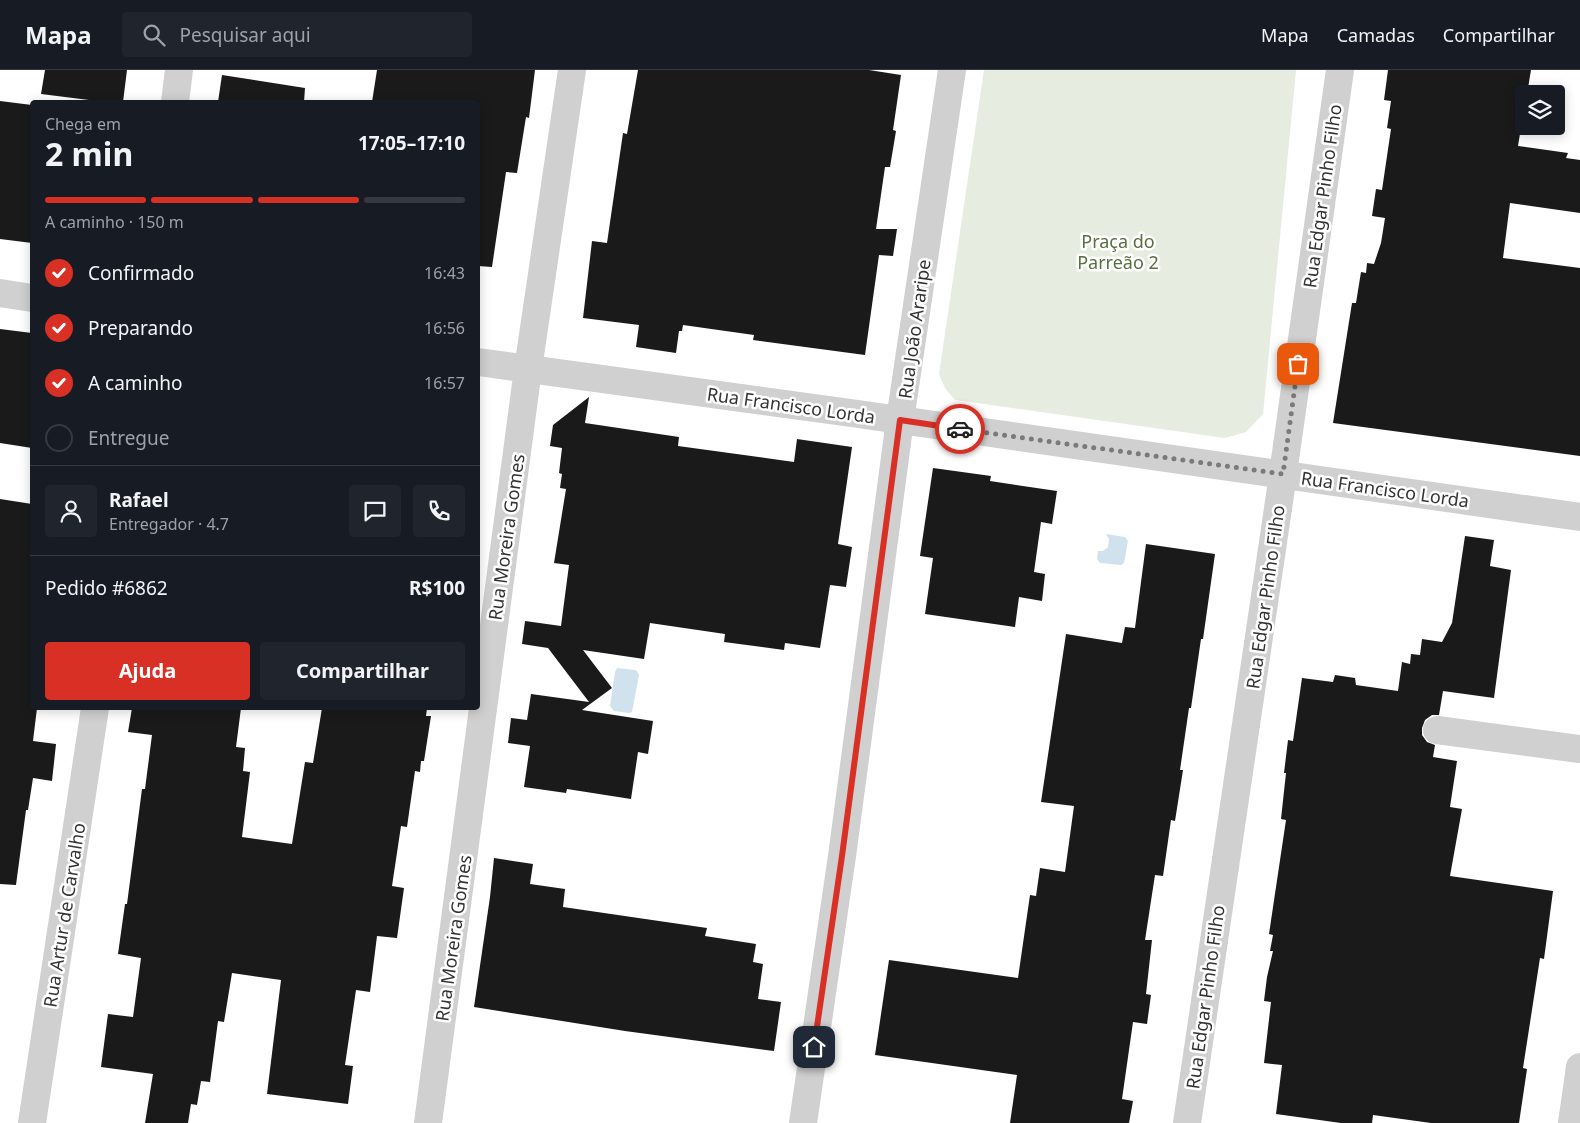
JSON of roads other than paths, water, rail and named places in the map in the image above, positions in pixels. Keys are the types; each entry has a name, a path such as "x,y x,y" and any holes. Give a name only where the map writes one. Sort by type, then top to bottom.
{"street":[{"path":"175,100 179,70"},
{"name":"Rua Moreira Gomes","path":"428,1123 528,370 572,70"},
{"name":"Rua João Araripe","path":"803,1123 842,856 900,420 952,70"},
{"name":"Rua Edgar Pinho Filho","path":"1187,1123 1283,474 1340,70"},
{"path":"0,294 30,298"},
{"name":"Rua Francisco Lorda","path":"480,362 1580,517"},
{"name":"Rua Artur de Carvalho","path":"32,1123 95,710"},
{"path":"1437,730 1580,749"},
{"path":"1572,1123 1580,1067"}],"water":[{"path":"1106,534 1125,537 1128,541 1124,563 1121,565 1100,563 1097,559 1098,551 1103,551 1108,547 1109,539"},
{"path":"617,668 635,670 639,675 632,712 629,713 614,711 610,706"}],"park label":[{"name":"Praça do Parreão 2","path":"1118,251"}]}
